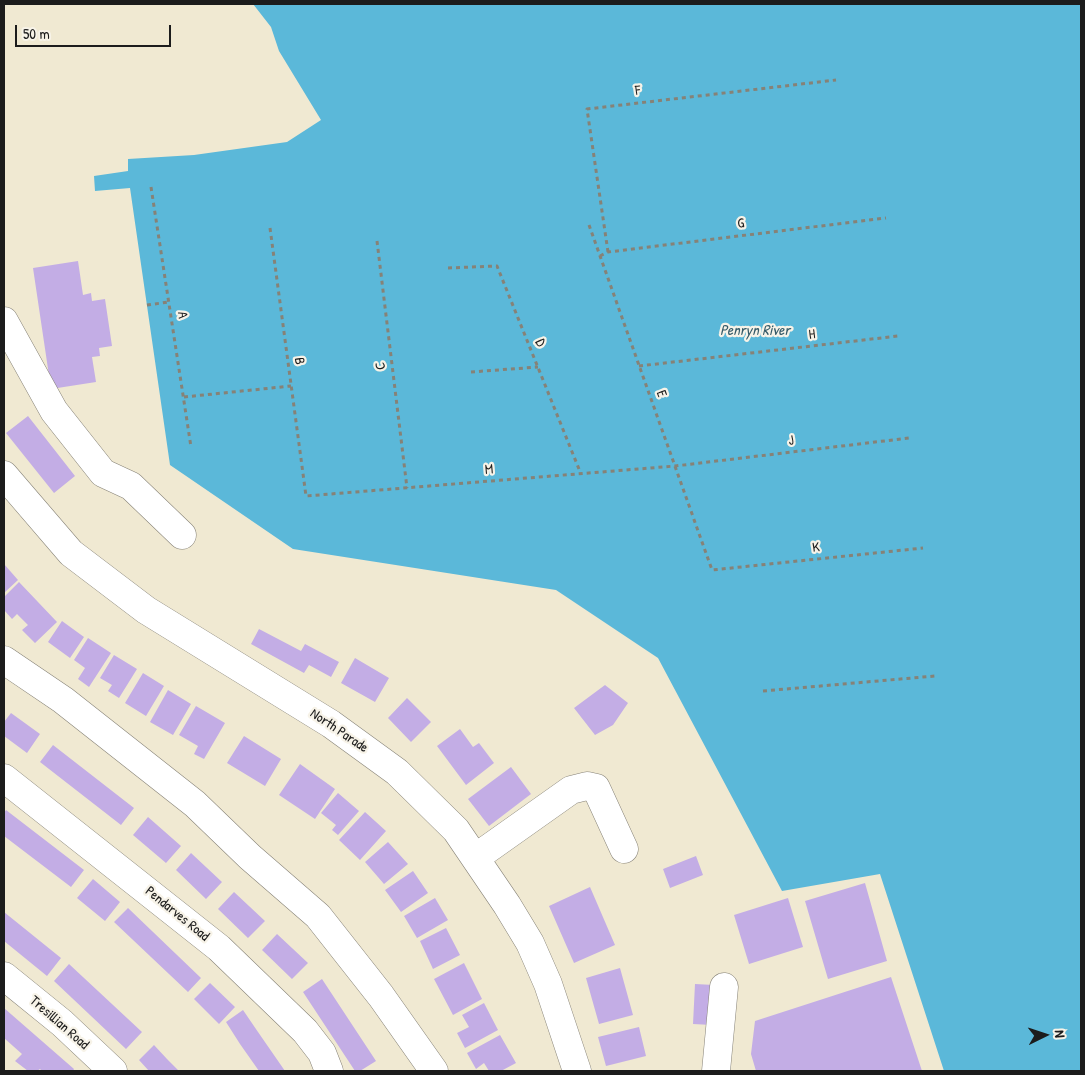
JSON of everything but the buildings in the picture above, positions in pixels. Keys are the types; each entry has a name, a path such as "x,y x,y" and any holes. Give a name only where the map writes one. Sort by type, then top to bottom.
{"street":[{"path":"4,321 54,411 103,473 131,486 182,535"},
{"name":"North Parade","path":"4,475 71,552 146,610 331,724 397,772 456,830 507,905 530,943 548,984 577,1071"},
{"path":"4,660 62,700 194,804 250,857 318,916 381,996 434,1071"},
{"name":"Pendarves Road","path":"4,778 219,948 305,1031 322,1053 329,1071"},
{"path":"475,858 571,790 587,786 596,788 624,849"},
{"name":"Tresillian Road","path":"4,976 62,1023 113,1071"},
{"path":"716,1071 724,987"}],"path":[{"name":"F","path":"608,252 587,109 836,80"},
{"name":"A","path":"151,187 192,447"},
{"name":"G","path":"600,256 608,252 886,218"},
{"name":"E","path":"589,225 712,570"},
{"name":"B","path":"270,228 306,496"},
{"name":"C","path":"377,241 407,488"},
{"name":"D","path":"448,268 498,266 581,474"},
{"path":"147,305 169,302"},
{"name":"H","path":"639,366 898,336"},
{"path":"471,372 538,366"},
{"path":"184,397 291,386"},
{"name":"J","path":"675,466 909,438"},
{"name":"M","path":"306,496 675,466"},
{"name":"K","path":"712,570 923,548"},
{"path":"763,691 935,676"}],"water":[{"name":"Penryn River","path":"253,4 1081,4 1081,1071 944,1071 880,874 782,891 658,658 556,590 293,549 170,465 130,188 95,191 94,176 128,171 128,159 194,155 287,142 321,120 279,51 271,27"}]}
